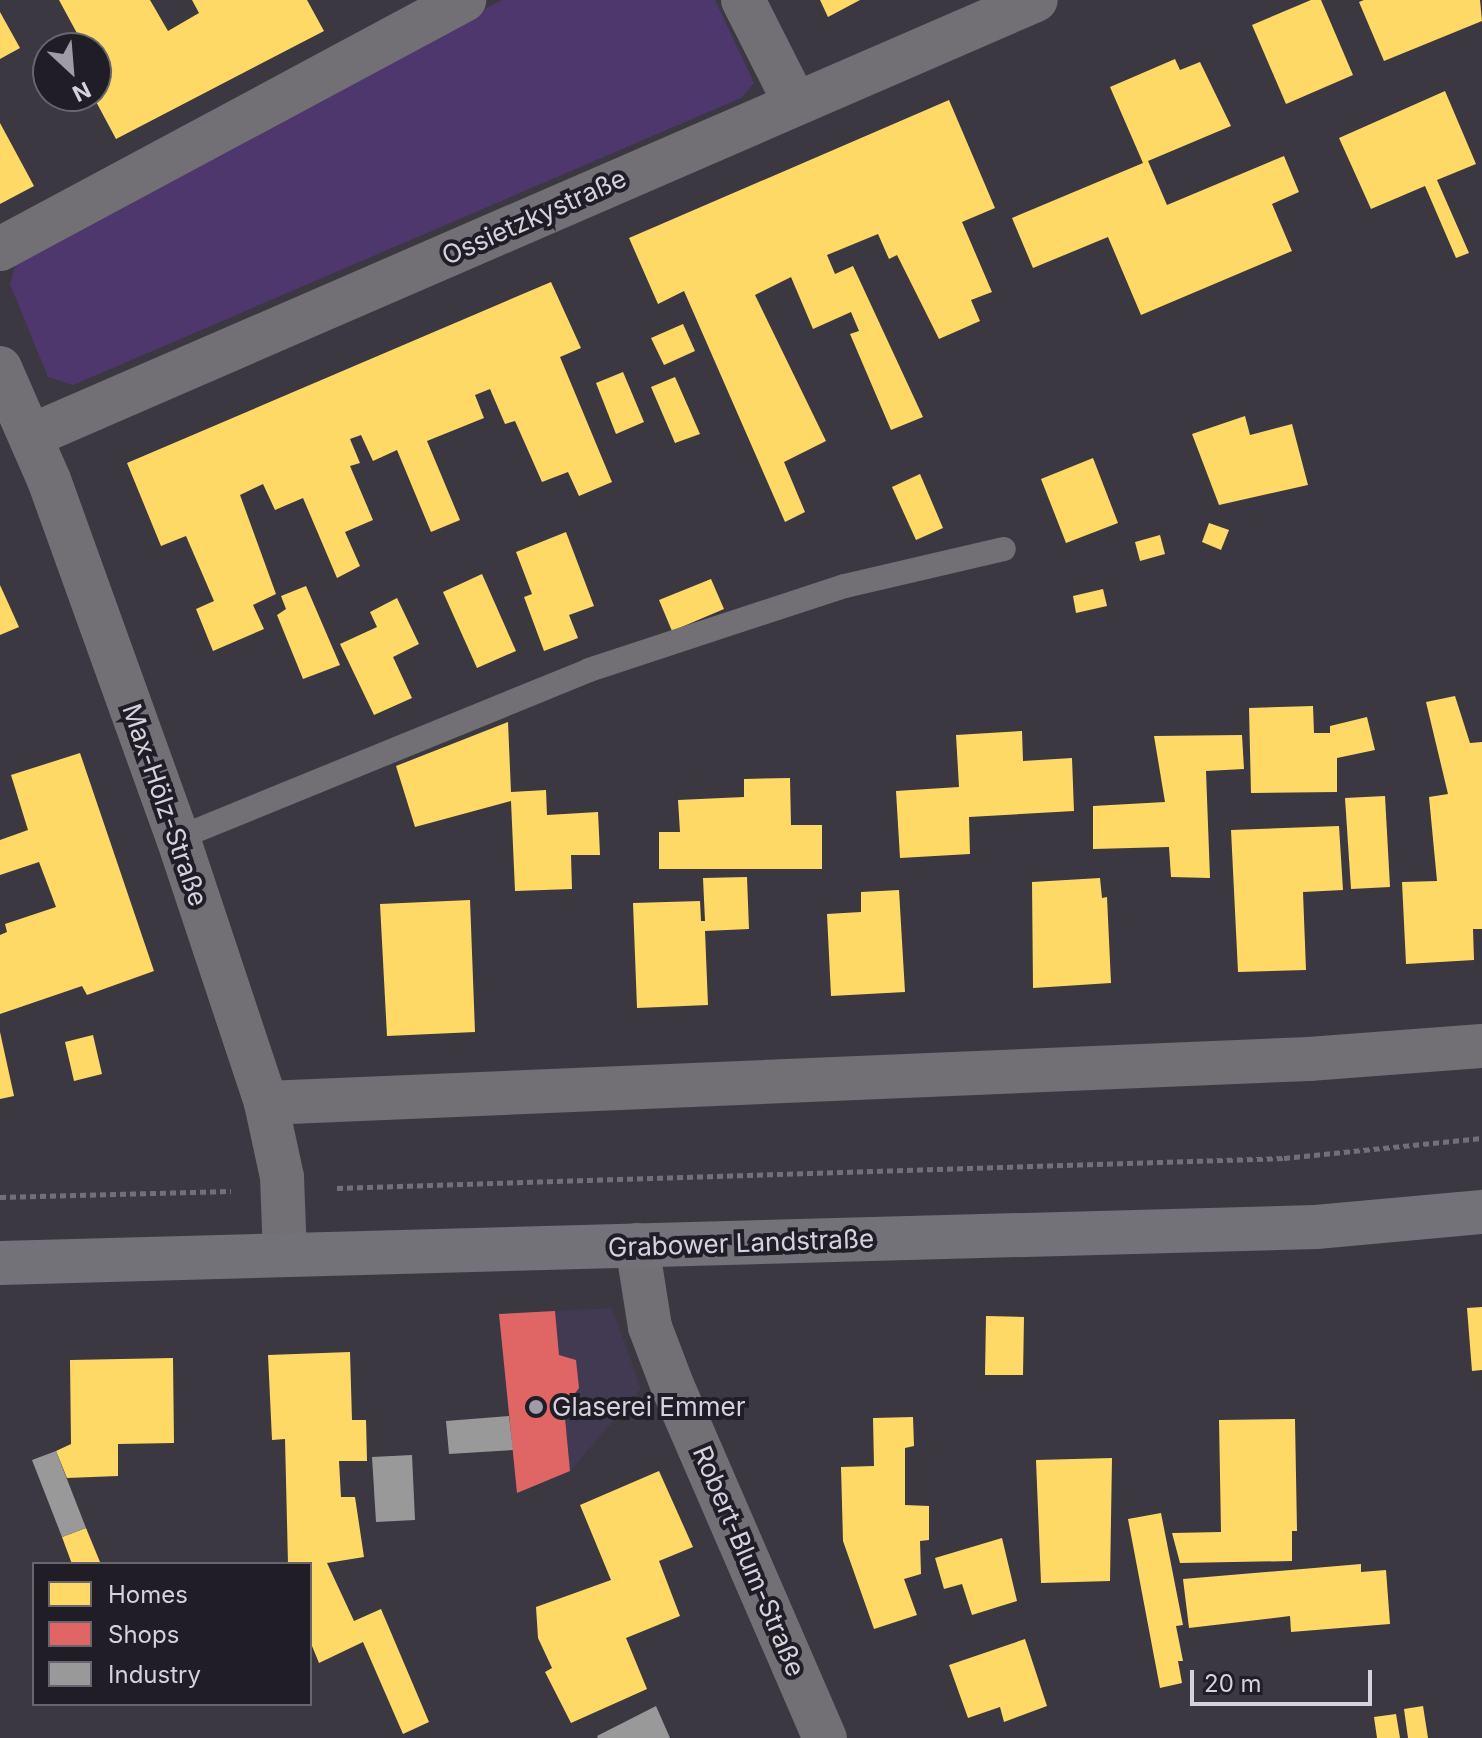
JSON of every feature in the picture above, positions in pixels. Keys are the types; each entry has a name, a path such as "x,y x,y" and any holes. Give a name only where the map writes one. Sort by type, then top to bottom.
{"main road":[{"name":"Grabower Landstraße","path":"0,1263 1316,1227 1482,1212"}],"street":[{"path":"0,249 464,0"},
{"path":"743,0 795,103"},
{"name":"Ossietzkystraße","path":"33,435 1036,0"},
{"name":"Max-Hölz-Straße","path":"0,368 33,435 178,838 266,1103 282,1189 285,1255"},
{"path":"266,1103 1309,1059 1482,1046"},
{"name":"Robert-Blum-Straße","path":"637,1245 650,1327 672,1385 825,1738"}],"lane":[{"path":"178,838 589,670 845,586 1004,549"}],"path":[{"path":"0,1197 1284,1158 1482,1138"}],"shaded area":[{"path":"502,0 715,0 754,83 741,98 73,385 48,377 10,284 18,257"},
{"path":"612,1308 641,1389 570,1471 517,1493 499,1314"}],"building: Homes":[{"path":"59,0 150,0 168,31 199,13 192,0 307,0 324,31 116,139 102,112 112,112 112,32 76,32"},
{"path":"820,0 860,0 828,17"},
{"path":"1311,0 1321,0 1353,75 1286,104 1252,25"},
{"path":"1480,0 1482,21 1384,61 1359,2"},
{"path":"0,12 20,48 0,59"},
{"path":"1175,59 1180,70 1200,62 1231,126 1148,161 1167,205 1284,156 1299,192 1272,204 1292,251 1141,315 1108,237 1033,268 1012,218 1143,163 1110,87"},
{"path":"1445,91 1476,164 1437,180 1469,253 1456,258 1425,186 1371,209 1339,138"},
{"path":"949,100 995,208 962,222 992,292 971,300 980,321 939,339 897,255 889,259 878,234 827,255 835,274 853,266 923,417 891,430 850,334 859,331 851,312 813,329 791,277 755,295 826,441 784,462 805,512 785,522 684,291 658,304 629,238"},
{"path":"0,123 34,186 0,204"},
{"path":"551,282 581,348 560,357 612,482 579,496 568,472 542,482 515,421 505,424 490,389 475,395 484,418 427,441 460,520 431,532 397,450 373,461 361,435 350,439 360,463 350,466 373,520 345,532 360,566 337,578 303,498 275,510 263,484 240,495 276,594 253,605 264,629 213,651 196,609 214,601 186,536 161,546 127,463"},
{"path":"683,324 695,351 664,365 651,338"},
{"path":"623,372 644,422 616,434 596,383"},
{"path":"675,377 700,434 675,443 651,387"},
{"path":"1245,416 1250,435 1292,424 1308,485 1219,505 1192,434"},
{"path":"1093,458 1118,523 1066,543 1041,479"},
{"path":"920,474 943,528 916,540 892,487"},
{"path":"1209,523 1229,530 1221,550 1202,542"},
{"path":"566,532 594,606 569,615 578,638 544,651 524,597 532,594 516,552"},
{"path":"1160,535 1165,554 1140,561 1135,542"},
{"path":"482,574 516,651 477,668 443,592"},
{"path":"711,579 724,609 672,631 659,600"},
{"path":"0,585 19,627 0,635"},
{"path":"306,586 340,665 303,679 277,615 286,609 281,596"},
{"path":"1103,589 1107,606 1076,613 1073,596"},
{"path":"397,598 419,644 393,657 412,698 374,715 340,644 377,627 370,612"},
{"path":"1455,696 1470,743 1482,742 1482,929 1473,929 1474,960 1406,964 1402,882 1437,881 1429,797 1448,794 1426,702"},
{"path":"1313,706 1314,733 1330,733 1330,726 1367,717 1375,750 1337,758 1337,792 1251,793 1249,708"},
{"path":"508,722 511,792 546,790 547,815 598,812 600,855 571,855 572,889 515,891 511,801 415,827 396,766"},
{"path":"1022,731 1023,761 1072,758 1074,811 969,817 970,854 900,858 896,791 959,787 956,735"},
{"path":"1242,735 1244,769 1206,771 1210,878 1171,877 1169,847 1093,849 1093,806 1165,802 1154,736"},
{"path":"80,753 154,971 87,995 82,986 0,1014 0,935 7,932 5,924 56,907 39,862 0,875 0,840 28,830 11,775"},
{"path":"790,778 791,825 822,825 822,869 659,869 659,832 680,832 678,800 744,797 744,779"},
{"path":"1385,796 1390,887 1351,889 1345,798"},
{"path":"1339,826 1343,890 1303,892 1306,970 1238,972 1231,830"},
{"path":"747,877 749,929 705,931 708,1005 637,1008 633,903 700,901 701,921 705,921 703,878"},
{"path":"1100,878 1102,898 1107,897 1111,983 1033,988 1032,882"},
{"path":"899,890 905,992 831,996 827,914 861,912 861,892"},
{"path":"470,900 475,1032 387,1036 380,904"},
{"path":"0,1032 14,1096 0,1099"},
{"path":"93,1035 102,1074 74,1081 65,1042"},
{"path":"1482,1307 1482,1370 1472,1371 1467,1308"},
{"path":"986,1316 1024,1317 1023,1375 985,1375"},
{"path":"350,1352 352,1420 366,1420 367,1461 339,1461 341,1497 355,1497 364,1557 327,1563 354,1621 381,1609 429,1722 403,1734 363,1642 319,1663 312,1646 312,1562 288,1562 285,1439 272,1440 268,1355"},
{"path":"173,1358 174,1443 118,1444 118,1476 67,1478 56,1451 71,1444 70,1360"},
{"path":"913,1417 914,1446 905,1448 905,1505 929,1506 929,1540 920,1541 921,1574 904,1579 917,1615 874,1629 843,1541 841,1467 874,1466 873,1418"},
{"path":"1295,1419 1297,1531 1292,1531 1292,1561 1180,1563 1172,1533 1221,1532 1219,1420"},
{"path":"1112,1458 1110,1581 1041,1583 1036,1460"},
{"path":"659,1471 693,1547 659,1561 680,1616 626,1638 647,1689 571,1723 545,1672 552,1668 538,1638 536,1607 611,1580 580,1505"},
{"path":"1161,1513 1183,1625 1176,1626 1183,1661 1178,1661 1182,1683 1160,1688 1128,1519"},
{"path":"86,1528 100,1562 71,1562 62,1537"},
{"path":"1002,1538 1017,1601 972,1615 962,1584 944,1589 935,1558"},
{"path":"1361,1564 1361,1572 1386,1570 1390,1624 1291,1632 1290,1616 1189,1628 1183,1579"},
{"path":"1025,1639 1047,1706 1004,1722 1000,1707 968,1718 949,1665"},
{"path":"1423,1706 1428,1738 1408,1738 1404,1709"},
{"path":"1396,1714 1400,1738 1377,1738 1374,1717"}],"building: Shops":[{"name":"Glaserei Emmer","path":"555,1311 559,1355 576,1360 579,1388 573,1396 563,1397 570,1471 517,1493 499,1314"}],"building: Industry":[{"path":"509,1416 513,1450 449,1454 446,1421"},
{"path":"56,1451 86,1528 62,1537 32,1460"},
{"path":"412,1455 415,1520 376,1522 372,1457"},
{"path":"656,1706 670,1738 598,1738 597,1736"}],"place":[{"name":"Glaserei Emmer","path":"536,1407"}]}
